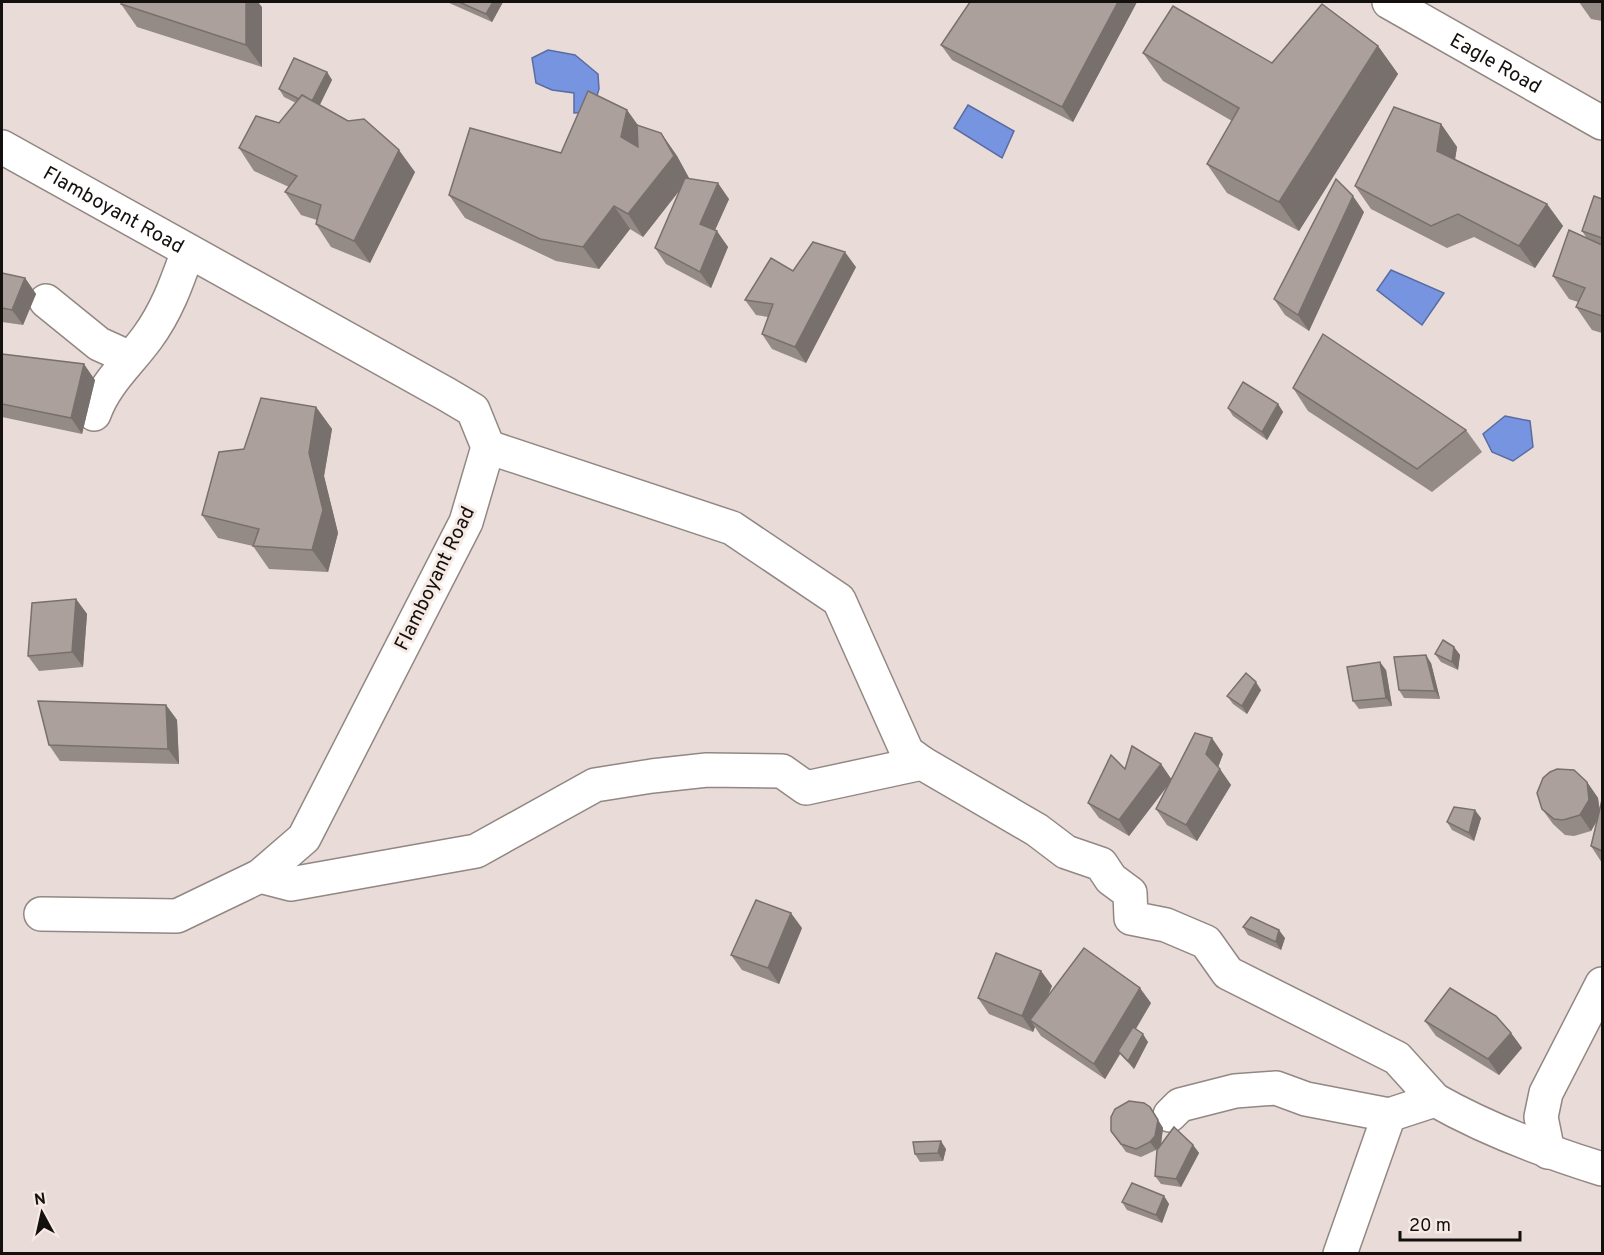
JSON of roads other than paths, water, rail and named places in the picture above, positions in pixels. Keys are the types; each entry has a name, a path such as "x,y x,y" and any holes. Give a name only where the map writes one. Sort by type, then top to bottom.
{"street":[{"name":"Eagle Road","path":"1389,2 1602,123"},
{"name":"Flamboyant Road","path":"2,147 472,410 488,447 466,522 304,838 260,876 177,916 41,914"},
{"path":"94,414 117,372 130,358 168,305 188,251"},
{"path":"46,301 99,344 130,358"},
{"path":"488,447 732,528 839,600 907,752 1036,830 1066,852 1101,864 1111,879 1130,893 1131,918 1166,925 1206,942 1228,973 1397,1058 1435,1100 1475,1122 1548,1152 1602,1169"},
{"path":"260,876 291,884 476,851 585,790 606,783 707,770 782,771 806,788 922,763"},
{"path":"1548,1152 1541,1117 1546,1093 1602,984"},
{"path":"1170,1115 1180,1105 1234,1091 1276,1088 1306,1099 1389,1115 1435,1100"},
{"path":"1340,1254 1389,1115"}],"water":[{"path":"548,50 575,55 598,74 599,89 592,112 574,113 574,93 552,90 536,83 532,58"},
{"path":"968,105 1014,131 1002,158 954,128"},
{"path":"1391,270 1444,293 1422,325 1377,290"},
{"path":"1505,416 1530,421 1533,447 1513,461 1492,452 1483,434"}]}
